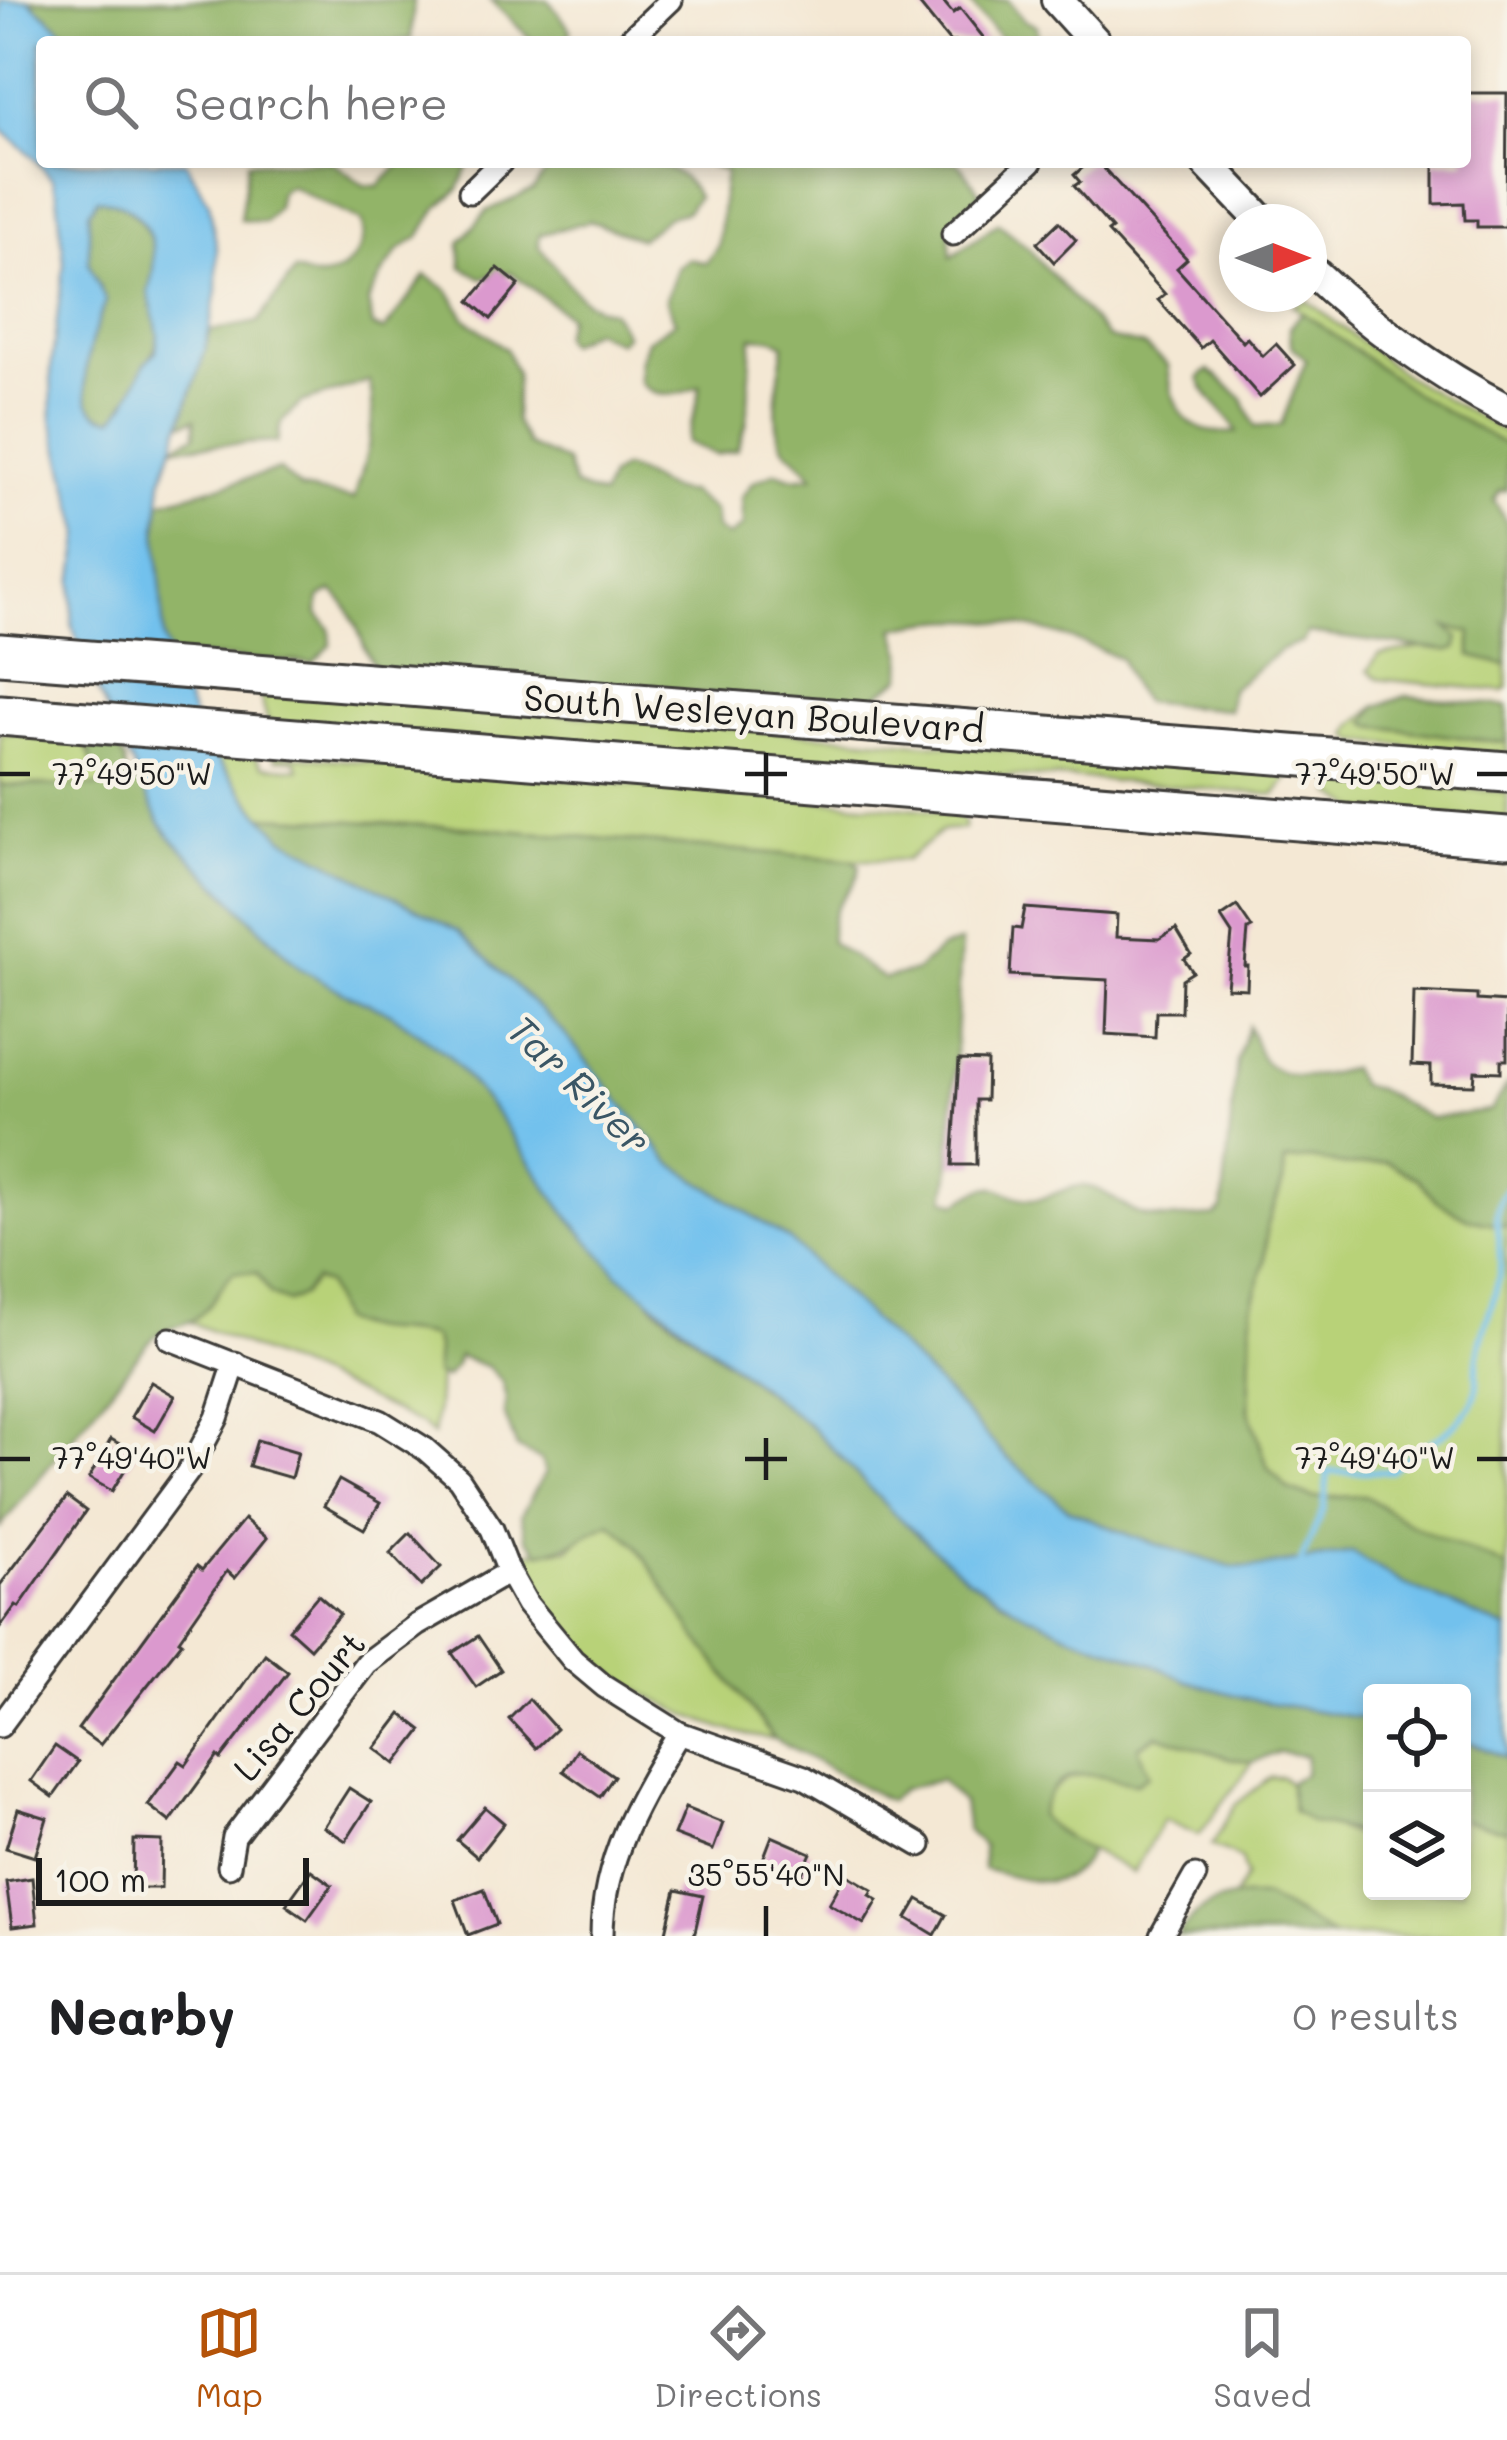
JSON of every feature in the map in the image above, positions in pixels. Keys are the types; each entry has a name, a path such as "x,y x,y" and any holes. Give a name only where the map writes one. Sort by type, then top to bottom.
{"highway":[{"name":"South Wesleyan Boulevard","path":"11,655 1507,772"},
{"name":"South Wesleyan Boulevard","path":"19,717 1507,837"},
{"path":"1309,818 1315,755"}],"main road":[{"path":"1057,0 1089,36"},
{"path":"1213,168 1246,204"},
{"path":"1327,284 1412,354 1507,410"}],"street":[{"path":"633,36 671,0"},
{"path":"470,191 495,168"},
{"path":"953,234 1024,168"},
{"path":"170,1339 380,1421 425,1449 459,1479 476,1502 527,1604 573,1660 637,1709 679,1733 804,1777 920,1845"},
{"path":"0,1726 190,1469 217,1418 235,1363"},
{"name":"Lisa Court","path":"229,1867 234,1837 366,1663 416,1625 508,1572"},
{"path":"602,1936 606,1892 627,1822 679,1733"},
{"path":"1161,1936 1195,1876"}],"green space":[{"path":"28,0 414,0 411,36 70,36"},
{"path":"490,0 548,0 571,30 569,36 528,36"},
{"path":"967,0 1008,0 1024,20 1037,26 1038,36 999,36"},
{"path":"247,168 340,168 364,185 378,186 397,168 468,168 459,189 383,273 368,301 373,327 384,331 426,275 449,291 466,319 506,349 516,373 515,421 528,445 566,462 574,486 602,496 610,477 623,468 672,490 690,492 714,511 716,529 728,537 743,526 741,498 752,483 776,472 794,478 813,476 781,440 777,399 784,345 772,338 752,337 747,422 737,450 716,455 687,442 700,386 661,394 640,382 647,340 675,322 666,299 678,266 689,259 706,263 718,246 725,171 717,168 962,168 981,194 949,229 951,257 998,223 1027,247 1108,338 1144,346 1168,365 1178,408 1194,425 1237,432 1203,387 1199,378 1209,370 1242,398 1255,427 1281,425 1306,360 1291,345 1290,328 1302,312 1417,395 1507,446 1507,491 1500,491 1494,500 1507,524 1507,665 1471,656 1471,632 1447,627 1459,638 1456,649 1448,651 1307,633 1303,642 1281,650 1231,689 1229,710 1144,702 1121,659 1066,637 1010,624 953,620 895,628 903,653 902,677 873,698 841,704 377,672 348,610 333,591 319,598 318,614 330,629 331,645 313,663 168,655 157,579 160,502 280,470 301,489 354,499 369,440 369,381 301,403 281,423 277,442 172,447 195,435 195,419 181,424 211,331 258,322 295,271 316,277 336,273 353,259 362,241 361,221 290,186 280,191 277,207 265,222 240,220"},
{"path":"549,168 666,168 687,181 697,197 687,211 667,217 640,239 590,221 539,235 539,247 571,286 589,303 612,311 626,335 618,342 593,330 567,344 562,336 568,316 511,272 482,278 462,267 460,243 487,211 533,190"},
{"path":"97,199 125,208 144,226 156,266 151,296 156,344 114,418 98,414 85,388 90,350 106,302 89,264 89,212"},
{"path":"1301,312 1322,312 1404,375 1507,434 1507,446 1417,395"},
{"path":"1445,626 1471,632 1471,656 1507,665 1507,688 1378,679 1368,671 1378,655 1422,648 1448,651"},
{"path":"258,689 1278,772 1288,778 1275,795 1091,779 856,770 269,725"},
{"path":"1406,696 1507,706 1507,743 1366,722 1377,706"},
{"path":"1377,706 1367,721 1373,726 1507,743 1507,753 1356,741 1349,735 1354,724"},
{"path":"0,732 88,739 88,753 110,778 105,786 0,785"},
{"path":"88,739 116,743 125,761 127,781 144,787 169,835 289,958 344,993 391,1013 449,1056 500,1118 563,1210 658,1309 813,1428 894,1514 966,1577 1067,1633 1187,1681 1252,1700 1363,1718 1363,1834 1311,1822 1293,1811 1289,1783 1305,1773 1306,1756 1279,1752 1253,1762 1157,1735 1138,1747 1149,1775 1136,1783 1078,1775 1056,1785 1047,1798 1040,1816 1089,1851 1070,1875 1044,1881 983,1869 983,1846 967,1830 963,1803 940,1780 902,1789 889,1801 774,1739 694,1634 636,1544 610,1523 569,1544 539,1552 526,1538 521,1515 545,1473 541,1460 517,1448 504,1413 502,1382 488,1367 458,1356 445,1378 435,1374 433,1337 365,1329 340,1320 326,1284 315,1280 288,1302 271,1295 257,1273 234,1272 200,1315 148,1343 0,1527 0,785 104,786 109,778 92,765"},
{"path":"252,751 263,766 299,769 296,760 276,759 274,754 921,809 957,815 964,829 942,831 906,860 853,860 491,829 262,816 214,755"},
{"path":"1350,779 1507,792 1507,822 1360,810 1333,794"},
{"path":"262,816 491,829 853,860 860,866 834,915 831,942 884,979 916,971 940,949 961,942 945,1198 958,1203 984,1188 1035,1199 1081,1186 1097,1189 1148,1216 1215,1216 1222,1210 1237,1061 1248,1026 1262,1059 1274,1069 1307,1076 1351,1068 1360,1085 1377,1089 1430,1118 1490,1111 1507,1085 1507,1226 1469,1219 1437,1201 1418,1179 1387,1162 1349,1166 1311,1159 1285,1161 1252,1306 1249,1411 1268,1468 1289,1490 1313,1498 1365,1496 1411,1525 1507,1567 1507,1629 1402,1583 1352,1552 1263,1567 1230,1567 1134,1537 1069,1510 1006,1457 788,1239 670,1162 562,1031 458,931 282,837"},
{"path":"1285,1160 1349,1166 1387,1162 1418,1179 1437,1201 1469,1219 1507,1226 1507,1567 1411,1525 1365,1496 1312,1498 1289,1490 1268,1468 1249,1411 1252,1307"},
{"path":"234,1271 257,1273 271,1295 303,1294 314,1280 326,1284 340,1320 433,1337 438,1399 433,1435 350,1390 190,1322"},
{"path":"610,1522 636,1544 694,1634 774,1739 722,1728 640,1691 594,1658 567,1631 521,1553 568,1549"},
{"path":"1156,1734 1253,1762 1199,1835 1164,1819 1133,1873 1070,1840 1040,1816 1047,1795 1067,1779 1093,1771 1118,1780 1148,1775 1137,1747"},
{"path":"1471,1744 1507,1758 1507,1831 1471,1822"},
{"path":"1271,1777 1282,1777 1289,1783 1293,1811 1363,1835 1363,1900 1471,1900 1471,1822 1507,1831 1507,1936 1333,1936 1265,1897 1233,1898 1246,1876 1241,1859 1212,1845 1235,1805"},
{"path":"1241,1897 1265,1897 1333,1936 1178,1936 1205,1908"}],"water":[{"path":"0,0 28,0 70,36 36,36 36,161 0,128"},
{"name":"Tar River","path":"42,168 189,168 209,203 217,249 217,291 205,351 162,480 157,527 164,640 202,740 255,808 282,837 458,931 562,1031 670,1162 788,1239 1006,1457 1069,1510 1134,1537 1230,1567 1263,1567 1352,1552 1402,1583 1507,1629 1507,1758 1471,1743 1471,1684 1363,1684 1363,1718 1252,1700 1187,1681 1067,1633 966,1577 894,1514 813,1428 618,1274 563,1210 500,1118 449,1056 391,1013 300,968 169,835 91,677 72,626 81,534 52,419 51,369 64,263 57,193","holes":["97,199 115,202 140,219 152,245 148,291 158,334 156,351 114,418 98,414 85,388 90,350 106,302 89,264 89,212"]}],"building":[{"path":"916,0 942,0 953,13 960,8 982,36 945,36"},
{"path":"1471,93 1507,93 1506,227 1477,227 1477,220 1465,220 1464,203 1434,204 1434,168 1471,168"},
{"path":"1082,168 1104,168 1187,259 1177,268 1243,342 1247,338 1263,356 1276,344 1295,365 1260,397 1210,340 1201,348 1158,300 1165,294 1108,232 1112,229 1074,186 1080,182 1074,175"},
{"path":"1059,222 1076,240 1054,262 1037,243"},
{"path":"498,268 519,285 491,319 470,301"},
{"path":"1237,906 1252,928 1245,966 1247,989 1227,988 1232,934 1221,917"},
{"path":"1025,908 1117,915 1116,937 1159,939 1176,929 1191,954 1184,959 1193,972 1182,979 1181,1012 1156,1012 1155,1037 1106,1034 1108,980 1010,975 1013,928 1021,929"},
{"path":"1414,992 1477,995 1477,1000 1507,1002 1507,1060 1501,1060 1501,1072 1475,1071 1474,1085 1431,1084 1431,1066 1412,1065"},
{"path":"959,1060 987,1061 986,1100 976,1100 976,1165 952,1165"},
{"path":"151,1382 175,1396 155,1431 131,1417"},
{"path":"111,1439 135,1453 112,1491 89,1478"},
{"path":"257,1440 298,1452 291,1478 249,1466"},
{"path":"339,1480 380,1503 364,1529 324,1506"},
{"path":"67,1497 86,1511 0,1627 0,1585"},
{"path":"244,1519 267,1538 235,1578 227,1571 179,1640 182,1642 100,1745 78,1729 197,1566 202,1570"},
{"path":"410,1533 441,1567 421,1586 390,1553"},
{"path":"318,1595 340,1614 310,1648 289,1629"},
{"path":"478,1636 501,1670 476,1687 452,1653"},
{"path":"265,1654 288,1672 170,1822 148,1805 180,1761 186,1765"},
{"path":"529,1699 556,1729 536,1748 509,1719"},
{"path":"401,1714 422,1730 396,1764 375,1748"},
{"path":"55,1746 78,1762 53,1797 31,1781"},
{"path":"577,1750 614,1776 600,1797 563,1771"},
{"path":"349,1788 371,1802 346,1841 324,1827"},
{"path":"485,1807 504,1823 477,1857 457,1840"},
{"path":"685,1808 723,1823 713,1850 674,1835"},
{"path":"18,1809 47,1818 35,1857 6,1848"},
{"path":"772,1836 811,1853 800,1878 762,1862"},
{"path":"134,1840 162,1841 161,1888 133,1888"},
{"path":"311,1870 332,1885 307,1920 286,1905"},
{"path":"846,1874 873,1890 870,1895 878,1900 864,1924 829,1904"},
{"path":"32,1878 37,1924 12,1927 6,1882"},
{"path":"484,1889 497,1924 468,1935 455,1900"},
{"path":"676,1890 703,1896 694,1936 665,1936"},
{"path":"918,1899 946,1915 935,1935 907,1918"}],"waterway":[{"path":"1301,1561 1324,1508 1328,1472 1390,1471 1453,1426 1470,1407 1500,1270 1497,1218 1507,1188"}]}
